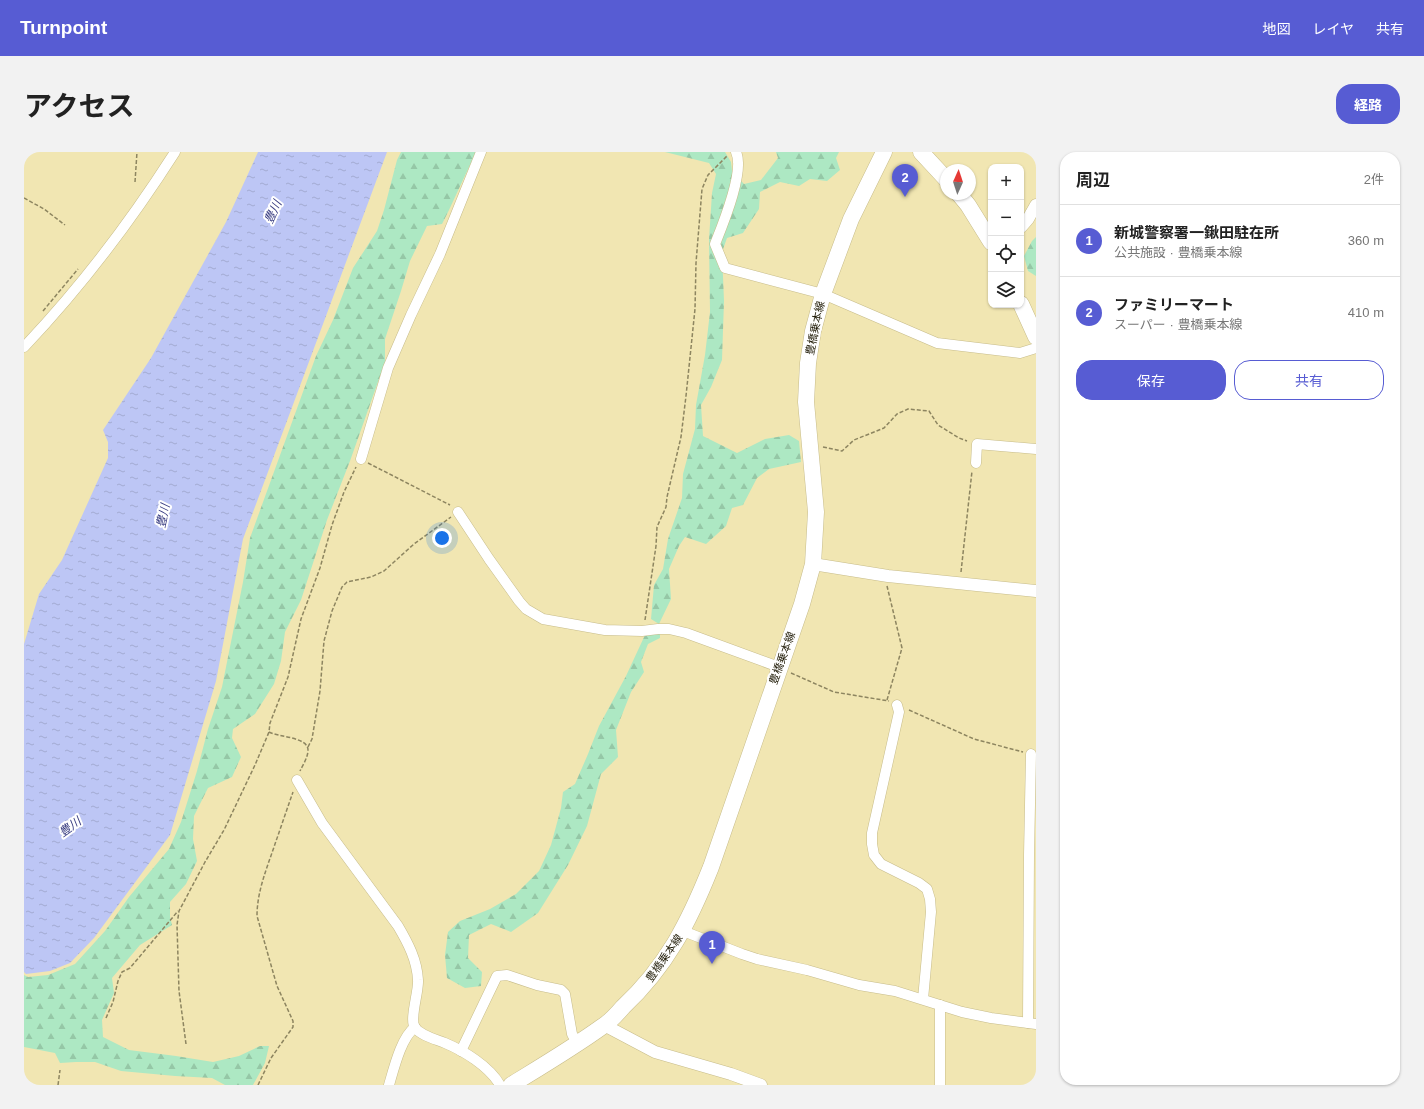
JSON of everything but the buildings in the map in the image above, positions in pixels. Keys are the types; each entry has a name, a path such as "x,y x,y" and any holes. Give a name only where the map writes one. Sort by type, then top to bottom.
{"main road":[{"name":"豊橋乗本線","path":"511,1085 604,1025 640,992 663,964 683,931 711,867 802,604 813,564 816,512 806,402 808,364 813,332 823,294 851,219 884,152"},
{"path":"921,152 940,173"},
{"path":"964,200 988,237"},
{"path":"1023,308 1036,337"}],"street":[{"path":"24,347 43,328 96,263 141,202 175,152"},
{"path":"361,459 388,368 440,254 481,152"},
{"path":"736,152 738,160 732,202 715,244 725,268 823,294 937,343 1020,353 1036,348"},
{"path":"1024,223 1036,204"},
{"path":"976,463 977,444 1036,449"},
{"path":"458,512 489,560 526,608 543,619 605,630 642,631 658,628 669,629 686,633 779,667"},
{"path":"813,564 888,576 1036,591"},
{"path":"897,705 899,712 872,833 872,844 874,855 881,864 927,889 930,899 931,912 923,999"},
{"path":"683,931 757,959 807,970 859,984 895,991 962,1012 1032,1024 1029,855 1031,754"},
{"path":"296,780 322,823 398,926 408,945 415,962 418,980 413,1020 415,1027 425,1035 461,1051 481,1064 500,1085"},
{"path":"461,1051 497,976 507,975 561,990 565,994 572,1034 577,1043"},
{"path":"940,1005 940,1085"},
{"path":"604,1025 654,1052 731,1074 761,1085"},
{"path":"389,1085 402,1047 409,1032 415,1027"}],"path":[{"path":"135,182 137,152"},
{"path":"642,631 645,623 658,527 666,507 667,496 681,437 695,309 696,263 702,189 708,175 720,161 732,152"},
{"path":"24,198 44,209 65,224"},
{"path":"41,313 81,266"},
{"path":"810,443 842,451 854,440 884,428 897,414 908,409 929,411 938,425 959,438 977,444"},
{"path":"106,1018 113,1002 118,980 122,972 130,968 179,911 204,862 224,830 255,765 269,732 270,723 288,677 301,619 320,568 332,525 354,469 361,459 454,508 458,512 442,522 384,571 371,577 347,582 342,587 332,611 324,641 320,691 312,739 296,780 258,894 257,916 277,986 293,1021 293,1027 271,1058 258,1085"},
{"path":"960,583 973,464 976,463"},
{"path":"887,700 902,648 887,584 888,576"},
{"path":"779,667 834,692 887,700 974,739 1031,754"},
{"path":"269,732 298,740 305,743 308,747"},
{"path":"179,911 177,925 179,991 186,1044"},
{"path":"58,1085 60,1070"}],"green space":[{"path":"401,152 476,152 442,224 427,226 410,261 385,339 385,362 350,461 327,520 301,600 285,632 281,661 274,684 255,714 233,729 232,738 241,757 232,777 208,788 194,816 193,839 197,861 186,884 170,902 170,917 172,925 140,945 112,978 114,993 102,1020 103,1037 129,1050 213,1062 239,1056 260,1046 269,1046 265,1063 253,1085 225,1085 212,1078 121,1071 95,1062 60,1063 55,1053 24,1047 24,975 28,977 48,975 75,964 105,931 129,897 169,849 181,822 222,687 243,582 250,538 316,356 333,320 353,268 377,231 397,160"},
{"path":"665,152 725,152 731,162 732,171 744,184 761,180 778,158 776,152 839,152 836,158 840,170 827,181 810,179 799,186 780,182 760,192 759,209 743,233 727,238 722,252 724,301 722,360 711,387 701,405 703,436 737,453 765,439 789,435 799,441 801,462 769,469 757,478 743,505 732,508 726,526 706,544 685,537 679,546 669,569 671,599 659,624 651,619 654,585 663,569 668,539 682,498 683,474 695,429 696,405 705,355 710,312 709,239 712,193 716,174 709,163"},
{"path":"1036,237 1036,276 1028,271 1024,256 1032,241"},
{"path":"660,633 660,638 648,644 641,662 644,672 631,692 616,730 618,757 601,774 587,826 568,865 538,913 511,932 491,924 469,935 468,958 482,972 481,986 465,988 447,978 445,955 448,932 460,921 490,909 516,894 539,871 551,845 561,808 563,792 575,784 599,726 626,676 645,635"}],"water":[{"name":"豊川","path":"258,152 387,152 243,539 216,681 170,835 94,938 70,963 50,971 26,974 24,972 24,644 39,594 62,560 108,458 108,442 103,430 151,358 226,222"}],"place":[{"name":"ファミリーマート","path":"905,197"},
{"name":"新城警察署一鍬田駐在所","path":"712,964"}]}
